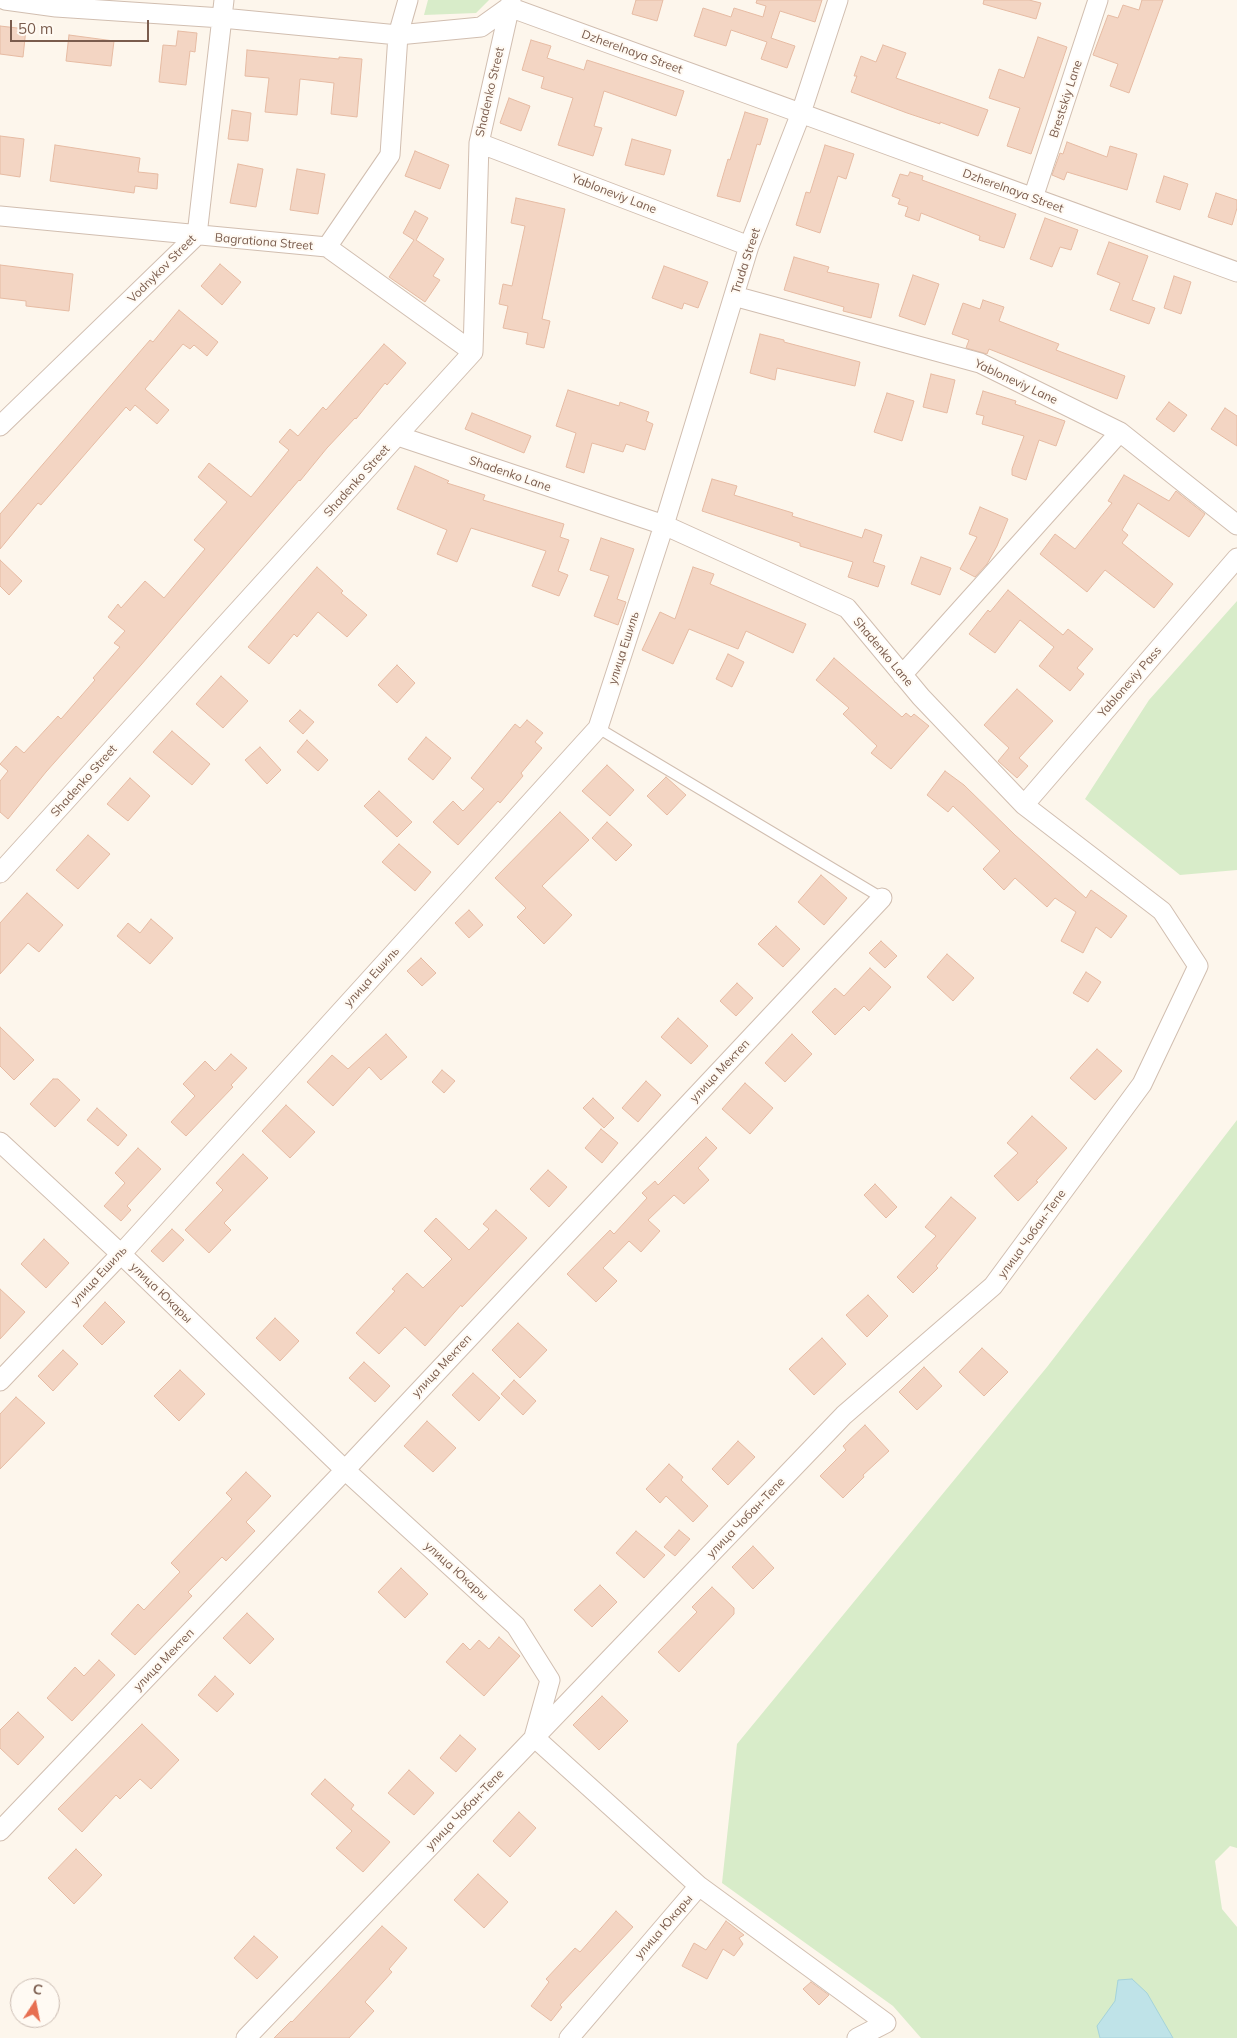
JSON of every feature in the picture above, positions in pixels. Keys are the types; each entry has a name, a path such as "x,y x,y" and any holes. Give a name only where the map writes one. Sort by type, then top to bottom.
{"street":[{"path":"5,0 223,9 398,35 481,27 510,4"},
{"path":"398,35 408,0"},
{"name":"Truda Street","path":"664,526 749,246 800,113 838,0"},
{"name":"Brestskiy Lane","path":"1033,198 1098,0"},
{"name":"Dzherelnaya Street","path":"510,4 800,113 1237,272"},
{"name":"Shadenko Street","path":"0,873 473,352 479,143 510,4"},
{"name":"Vodnykov Street","path":"0,426 197,236 223,9"},
{"name":"Bagrationa Street","path":"0,216 327,247 390,155 398,35"},
{"name":"Yabloneviy Lane","path":"479,143 749,246"},
{"path":"327,247 473,352"},
{"name":"Yabloneviy Lane","path":"734,296 980,363 1120,432 1237,525"},
{"path":"902,675 1120,432"},
{"name":"Shadenko Lane","path":"398,436 664,526 847,608 921,697 1024,805 1162,911 1198,966"},
{"name":"улица Ешиль","path":"0,1381 120,1254 598,728 664,526"},
{"name":"Yabloneviy Pass","path":"1024,805 1237,558"},
{"name":"улица Мектеп","path":"0,1831 345,1470 882,898"},
{"name":"улица Чобан-Тепе","path":"246,2038 844,1416 994,1286 1142,1084 1198,966"},
{"name":"улица Юкары","path":"0,1142 120,1254 345,1470 516,1626 550,1680 534,1737 699,1886 569,2038"},
{"path":"699,1886 886,2023 857,2038"}],"lane":[{"path":"598,728 882,898"}],"green space":[{"path":"428,0 489,0 476,13 424,15"},
{"path":"1237,601 1237,870 1180,875 1085,799 1149,700"},
{"path":"1237,1120 1237,1848 1230,1846 1215,1861 1222,1909 1237,1927 1237,2038 921,2038 893,2006 722,1883 737,1744 1047,1367"}],"water":[{"path":"1132,1979 1147,1993 1173,2038 1100,2038 1097,2026 1115,2001 1118,1980"}],"building":[{"path":"636,0 663,0 657,21 632,14"},
{"path":"757,0 822,0 815,22 780,11 771,38 795,46 787,68 761,59 767,42 731,30 726,46 694,36 703,8 731,17 734,8 763,17 766,6 756,3"},
{"path":"984,0 1029,0 1041,3 1036,19 983,4"},
{"path":"1142,0 1163,0 1129,93 1110,86 1118,64 1093,55 1108,15 1118,18 1123,5 1139,10"},
{"path":"0,26 26,29 23,57 0,54"},
{"path":"178,31 197,33 195,52 190,51 186,85 159,82 163,45 176,46"},
{"path":"69,35 114,41 111,66 66,61"},
{"path":"1038,37 1067,47 1031,154 1007,146 1020,108 989,98 999,69 1024,78"},
{"path":"531,40 551,46 547,58 584,70 587,60 684,91 676,116 604,91 594,126 602,128 593,156 558,145 573,98 541,88 544,77 522,70"},
{"path":"883,45 906,53 896,78 988,110 978,136 940,122 940,124 907,113 851,92 861,56 876,62"},
{"path":"247,50 339,59 339,57 362,59 357,117 331,114 334,83 300,79 297,115 265,112 269,78 245,76"},
{"path":"509,98 530,106 521,131 500,123"},
{"path":"232,110 251,113 248,141 228,139"},
{"path":"745,112 768,119 760,145 757,144 740,202 717,196"},
{"path":"0,136 24,139 20,177 0,174"},
{"path":"632,139 671,150 664,175 625,165"},
{"path":"1067,142 1107,157 1110,146 1137,154 1127,190 1067,172 1064,180 1052,175 1060,153 1063,154"},
{"path":"55,145 140,158 138,172 158,174 157,189 135,186 134,193 50,181"},
{"path":"825,145 854,154 846,179 838,176 820,233 796,225 806,192 810,193"},
{"path":"415,151 449,165 440,189 405,176"},
{"path":"238,164 263,169 256,207 230,203"},
{"path":"297,169 325,174 318,214 290,210"},
{"path":"910,172 923,176 922,180 1016,214 1004,248 979,240 980,236 921,213 919,221 905,216 908,207 898,204 900,199 892,196 900,174 908,176"},
{"path":"1164,176 1188,184 1180,210 1156,202"},
{"path":"1216,193 1237,200 1237,208 1232,225 1208,217"},
{"path":"516,198 565,209 542,319 550,321 544,348 526,344 528,333 503,328 508,306 499,304 503,284 512,286 525,226 511,223"},
{"path":"415,211 428,218 416,240 444,259 433,276 440,280 425,302 389,277 414,240 403,233"},
{"path":"1045,218 1078,230 1071,250 1060,247 1052,267 1030,259"},
{"path":"1109,242 1148,256 1132,300 1155,308 1149,324 1110,310 1120,283 1097,274"},
{"path":"794,257 829,267 827,272 879,284 871,318 843,311 844,307 784,290"},
{"path":"220,264 241,282 222,305 201,286"},
{"path":"0,265 73,274 69,311 26,306 26,301 0,298"},
{"path":"664,266 708,282 698,308 684,303 682,309 652,298"},
{"path":"913,275 939,284 925,325 899,316"},
{"path":"1174,276 1191,282 1181,314 1164,308"},
{"path":"983,300 1004,307 999,321 1059,344 1056,350 1125,376 1117,399 989,349 987,354 966,348 969,340 952,334 963,303 980,309"},
{"path":"179,310 218,342 207,356 194,345 190,349 183,344 145,389 169,410 157,424 135,405 130,411 126,407 41,505 38,503 0,549 0,514 150,340 153,342"},
{"path":"760,334 860,362 855,386 777,368 775,380 750,373"},
{"path":"384,344 406,363 387,385 385,383 356,419 299,480 141,665 46,772 8,819 0,812 0,781 8,771 0,764 16,746 24,753 58,716 61,719 95,680 93,678 120,647 114,643 125,631 108,617 118,604 121,608 145,581 164,598 205,549 194,540 227,502 198,477 209,463 251,497 289,450 279,442 290,429 298,436 323,407 326,410"},
{"path":"931,374 955,380 947,413 923,407"},
{"path":"568,390 619,406 620,402 649,412 646,421 653,424 645,450 626,444 623,452 592,443 584,473 566,467 576,433 556,426"},
{"path":"983,391 1016,401 1015,404 1065,421 1056,446 1039,440 1026,480 1012,475 1012,469 1024,436 982,424 984,416 976,414"},
{"path":"887,393 914,401 902,441 874,432"},
{"path":"1169,402 1187,415 1174,432 1156,419"},
{"path":"1225,408 1237,416 1237,446 1211,429"},
{"path":"472,413 531,436 524,453 465,429"},
{"path":"415,466 449,481 447,483 485,495 483,500 564,524 560,537 569,540 558,571 568,575 559,596 532,586 546,551 471,528 457,562 437,554 447,530 397,509"},
{"path":"1124,475 1169,501 1176,491 1205,514 1189,537 1138,503 1122,530 1128,535 1122,543 1173,584 1154,608 1105,570 1087,592 1040,554 1055,534 1075,549 1112,503 1108,501"},
{"path":"712,479 737,486 734,495 793,513 792,516 862,538 865,529 882,535 873,562 885,566 878,587 848,577 853,562 800,546 800,543 702,511"},
{"path":"980,507 1008,519 987,564 975,577 960,569 977,537 969,534"},
{"path":"601,538 634,549 617,599 626,602 618,625 594,616 609,576 590,570"},
{"path":"921,557 951,568 940,595 911,584"},
{"path":"0,560 22,581 9,595 0,586"},
{"path":"317,567 343,591 341,593 367,615 347,637 318,612 297,637 294,634 269,664 248,647"},
{"path":"693,567 714,574 710,584 806,624 793,653 746,631 738,649 689,629 673,664 642,650 660,612 675,619"},
{"path":"1008,590 1063,635 1068,629 1093,649 1077,668 1084,674 1070,691 1039,666 1054,647 1020,620 995,653 969,634 988,610 990,612"},
{"path":"728,654 744,662 732,687 716,679"},
{"path":"834,658 902,717 906,713 911,717 914,714 929,726 891,769 871,753 877,746 843,714 849,708 816,680"},
{"path":"397,665 415,683 397,703 378,685"},
{"path":"221,676 248,701 223,728 196,704"},
{"path":"1017,689 1053,721 1019,758 1028,766 1017,778 998,761 1009,748 984,725"},
{"path":"300,710 314,722 303,734 289,721"},
{"path":"527,720 543,733 535,742 542,748 521,773 523,776 500,803 498,801 458,845 433,822 453,801 463,811 484,789 471,778 515,724 520,728"},
{"path":"172,731 210,764 192,785 153,752"},
{"path":"426,737 451,758 433,780 408,759"},
{"path":"307,740 328,760 318,771 297,752"},
{"path":"260,747 281,770 267,784 245,760"},
{"path":"607,765 634,790 610,816 582,791"},
{"path":"945,771 964,785 1015,835 1086,898 1091,890 1127,916 1111,938 1096,927 1083,953 1061,941 1076,912 1055,898 1047,907 1015,878 1004,890 983,869 1000,851 953,806 948,812 927,795"},
{"path":"666,777 686,795 667,815 647,796"},
{"path":"130,778 150,796 128,821 107,804"},
{"path":"379,791 412,822 397,837 364,806"},
{"path":"560,812 589,840 542,886 572,915 544,944 517,917 526,908 495,878"},
{"path":"607,822 632,845 616,861 592,838"},
{"path":"88,835 110,854 78,889 56,870"},
{"path":"399,844 431,872 415,891 382,862"},
{"path":"821,875 847,898 824,925 798,902"},
{"path":"27,893 63,925 39,952 28,943 0,974 0,923"},
{"path":"469,910 483,925 469,938 455,923"},
{"path":"151,919 173,938 150,964 117,936 128,923 140,933"},
{"path":"776,926 800,949 783,967 758,944"},
{"path":"881,941 897,956 885,968 869,953"},
{"path":"947,954 974,978 953,1001 927,977"},
{"path":"421,958 436,973 422,986 407,971"},
{"path":"870,968 891,987 869,1011 864,1006 835,1035 812,1012 835,988 844,996"},
{"path":"1086,972 1101,982 1088,1002 1073,993"},
{"path":"737,983 753,998 736,1016 720,1001"},
{"path":"678,1018 708,1046 691,1064 661,1037"},
{"path":"0,1027 34,1060 14,1080 0,1066"},
{"path":"386,1034 407,1057 381,1080 369,1067 333,1106 307,1082 332,1055 348,1069"},
{"path":"792,1034 812,1054 785,1082 765,1063"},
{"path":"1097,1049 1122,1071 1095,1100 1070,1078"},
{"path":"231,1054 247,1068 231,1085 233,1087 186,1136 171,1122 195,1096 183,1084 205,1061 215,1071"},
{"path":"442,1070 455,1081 444,1093 432,1082"},
{"path":"53,1079 58,1079 80,1100 55,1127 30,1104"},
{"path":"646,1081 661,1095 638,1122 622,1108"},
{"path":"745,1083 773,1108 750,1134 722,1109"},
{"path":"593,1098 614,1118 604,1128 583,1108"},
{"path":"286,1105 315,1132 290,1158 262,1131"},
{"path":"97,1108 127,1135 118,1146 87,1120"},
{"path":"1032,1116 1067,1148 1036,1181 1038,1182 1018,1201 994,1176 1018,1153 1007,1143"},
{"path":"601,1129 618,1143 602,1163 585,1148"},
{"path":"706,1137 717,1148 698,1168 709,1180 684,1204 674,1195 648,1220 660,1231 641,1252 629,1241 603,1268 617,1281 596,1302 567,1274 610,1230 614,1234 647,1198 642,1193 655,1181 658,1185"},
{"path":"138,1148 161,1169 127,1206 131,1210 121,1221 104,1206 125,1183 115,1173"},
{"path":"243,1154 268,1178 224,1223 231,1230 209,1253 185,1230 223,1190 216,1183"},
{"path":"548,1170 567,1187 549,1207 530,1189"},
{"path":"875,1184 897,1207 886,1218 864,1195"},
{"path":"951,1197 976,1218 936,1266 938,1268 913,1293 897,1277 936,1236 925,1227"},
{"path":"496,1210 527,1238 462,1307 461,1305 425,1346 405,1327 379,1354 356,1333 395,1291 392,1289 407,1273 423,1288 452,1259 424,1231 436,1218 469,1250 489,1229 483,1224"},
{"path":"172,1229 184,1240 163,1262 151,1251"},
{"path":"44,1239 69,1263 46,1288 21,1264"},
{"path":"0,1289 25,1312 0,1339"},
{"path":"868,1295 888,1316 867,1337 846,1315"},
{"path":"105,1302 125,1322 102,1345 83,1326"},
{"path":"275,1318 299,1341 280,1361 256,1338"},
{"path":"518,1323 547,1350 520,1378 492,1350"},
{"path":"822,1338 846,1364 814,1395 789,1369"},
{"path":"982,1348 1008,1372 984,1396 959,1372"},
{"path":"63,1350 78,1364 53,1391 38,1376"},
{"path":"364,1362 390,1386 375,1402 349,1378"},
{"path":"924,1367 942,1386 917,1410 899,1392"},
{"path":"180,1370 205,1394 179,1421 154,1396"},
{"path":"473,1373 500,1398 479,1421 452,1395"},
{"path":"514,1380 536,1401 523,1415 501,1394"},
{"path":"16,1397 45,1423 0,1469 0,1414"},
{"path":"427,1421 456,1448 433,1472 404,1446"},
{"path":"865,1425 889,1451 863,1475 864,1477 843,1498 820,1476 846,1450 843,1446"},
{"path":"738,1441 755,1457 728,1485 712,1469"},
{"path":"669,1464 683,1477 681,1480 708,1506 693,1522 666,1496 660,1503 646,1489"},
{"path":"246,1472 271,1496 246,1522 255,1531 226,1561 222,1557 188,1592 192,1596 135,1655 111,1634 138,1604 144,1610 180,1572 171,1563 232,1499 226,1493"},
{"path":"679,1530 690,1539 675,1556 664,1547"},
{"path":"636,1531 665,1555 644,1578 616,1553"},
{"path":"753,1546 774,1568 753,1589 732,1567"},
{"path":"401,1568 428,1594 405,1618 378,1592"},
{"path":"600,1585 617,1602 592,1627 574,1610"},
{"path":"712,1587 734,1608 734,1614 679,1672 658,1652 697,1612 692,1607"},
{"path":"247,1613 274,1639 250,1664 223,1638"},
{"path":"499,1637 520,1656 484,1696 446,1662 463,1643 470,1650 479,1640 489,1649"},
{"path":"99,1660 115,1675 72,1721 47,1698 75,1667 84,1676"},
{"path":"215,1676 234,1694 217,1712 198,1695"},
{"path":"602,1696 628,1721 599,1750 573,1725"},
{"path":"18,1712 44,1737 18,1765 0,1748 0,1730"},
{"path":"142,1724 179,1760 151,1789 140,1779 120,1799 116,1795 82,1832 58,1809"},
{"path":"460,1735 476,1749 456,1772 440,1758"},
{"path":"409,1770 434,1793 414,1815 388,1793"},
{"path":"325,1779 354,1805 351,1809 390,1842 363,1872 336,1848 352,1831 311,1794"},
{"path":"519,1812 536,1828 510,1857 493,1841"},
{"path":"76,1849 102,1875 74,1904 48,1878"},
{"path":"478,1874 508,1902 484,1928 454,1900"},
{"path":"616,1911 633,1927 560,2005 562,2007 551,2021 531,2006 549,1982 546,1979 575,1948 580,1952"},
{"path":"726,1921 744,1935 739,1938 743,1944 734,1956 723,1949 707,1979 682,1966 694,1943 706,1950"},
{"path":"382,1926 407,1948 389,1969 392,1972 365,2002 374,2011 349,2038 274,2038 292,2022"},
{"path":"254,1936 278,1957 257,1979 234,1958"},
{"path":"811,1982 829,1995 819,2005 803,1989"}]}
